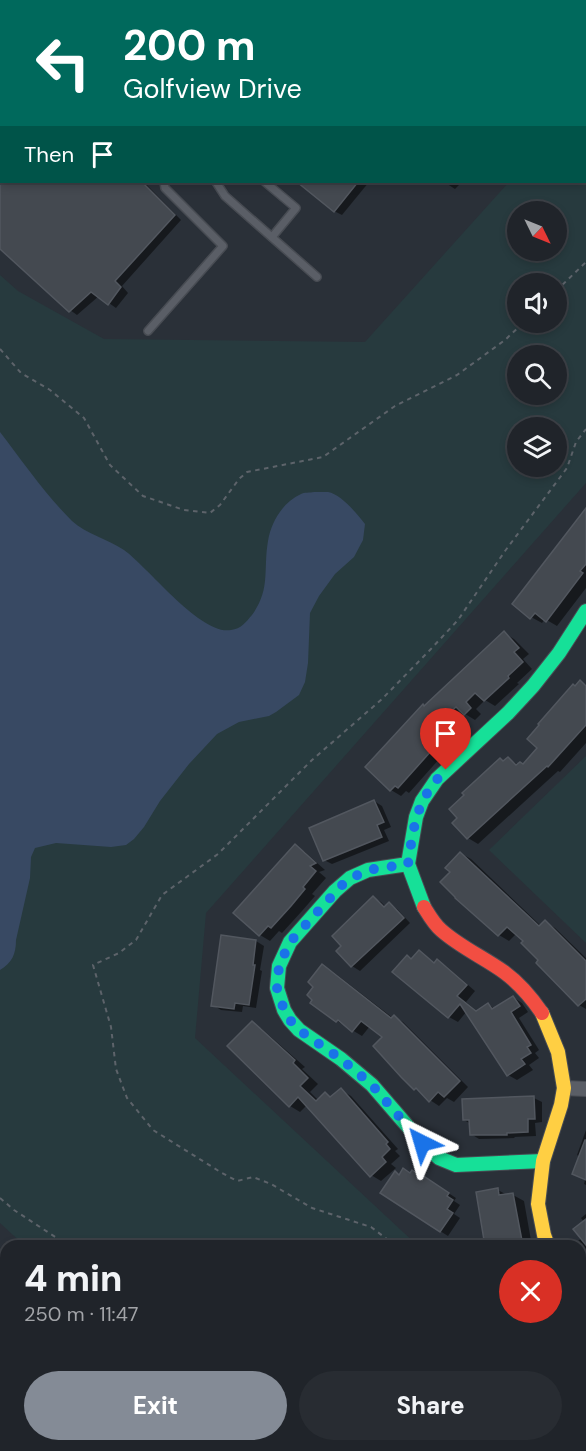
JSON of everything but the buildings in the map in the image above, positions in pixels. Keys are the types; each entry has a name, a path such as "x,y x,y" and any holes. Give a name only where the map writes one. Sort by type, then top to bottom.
{"street":[{"path":"546,1240 538,1204 543,1161 561,1105 564,1088 558,1052 547,1021 531,997 504,972 461,946 440,928 424,907 408,864 416,817 422,801 437,779 508,713 533,686 559,653 586,612"},
{"path":"408,864 368,870 350,878 335,891 290,942 279,966 277,988 284,1010 299,1030 341,1059 372,1085 422,1143 439,1158 456,1165 543,1161"},
{"path":"564,1088 586,1089"}],"lane":[{"path":"148,330 223,246 165,188 165,183"},
{"path":"217,183 225,196 317,277"},
{"path":"266,183 296,208 272,237"}],"path":[{"path":"567,280 586,262"},
{"path":"0,350 21,373 50,390 84,418 110,465 144,495 184,510 210,513 220,505 247,472 323,457 395,406 457,375 513,333"},
{"path":"388,1240 371,1227 312,1208 271,1184 253,1177 237,1181 153,1130 127,1098 116,1069 111,1027 93,965 118,953 136,940 162,895 218,854 312,760 382,699 458,620 505,551 567,468 576,442 586,429"},
{"path":"0,1198 60,1240"}],"green space":[{"path":"508,183 586,183 586,483 206,913 195,1038 412,1240 18,1240 0,1223 0,275 18,291 104,339 365,342"},
{"path":"586,756 586,943 489,850"}],"water":[{"path":"0,432 43,489 72,521 124,550 190,612 219,629 231,630 240,627 258,606 264,588 268,541 272,527 283,507 289,502 302,493 328,492 338,496 365,524 363,540 354,557 335,574 310,613 308,663 305,682 299,695 269,716 239,722 217,734 189,764 160,801 144,827 126,845 111,847 56,843 35,848 31,857 30,878 14,954 8,964 0,970"}],"traffic: fast":[{"path":"424,907 408,864 416,817 422,801 437,779 508,713 533,686 559,653 586,611"},
{"path":"408,864 368,870 350,878 335,891 290,942 279,966 277,988 284,1010 299,1030 341,1059 372,1085 422,1143 439,1158 456,1165 543,1161"}],"traffic: slow":[{"path":"542,1013 558,1052 564,1088 561,1105 543,1161 538,1204 546,1240"}],"traffic: jam":[{"path":"424,907 441,930 509,976 534,1001 542,1013"}],"route":[{"path":"422,1143 372,1085 341,1059 299,1030 284,1010 277,988 279,966 290,942 335,891 350,878 368,870 408,864 414,824 422,801 446,770"}]}
